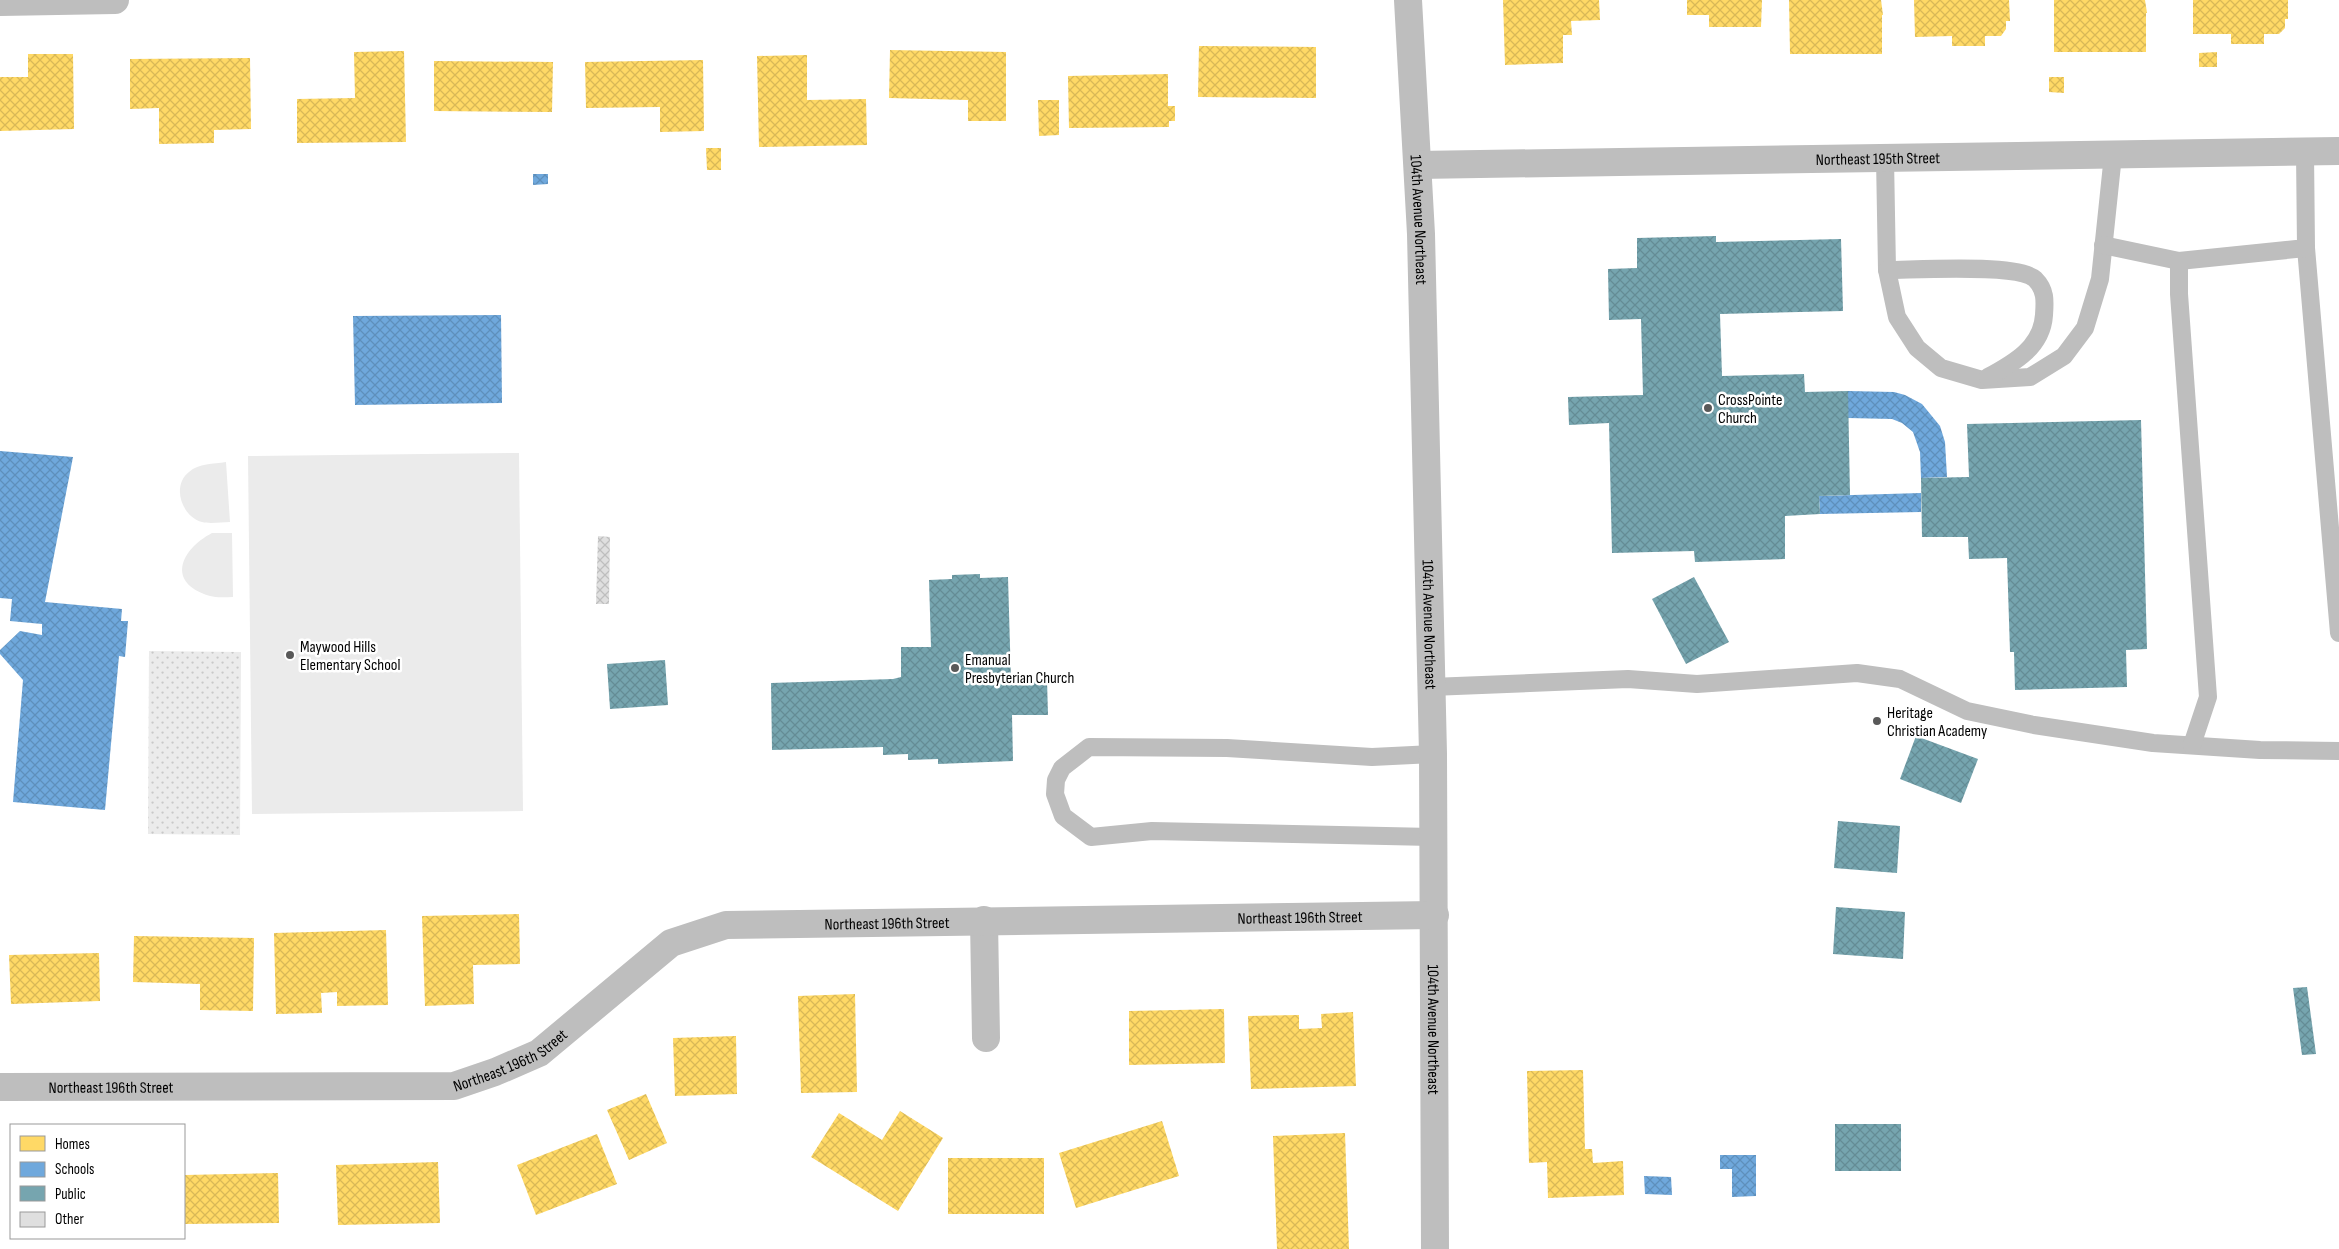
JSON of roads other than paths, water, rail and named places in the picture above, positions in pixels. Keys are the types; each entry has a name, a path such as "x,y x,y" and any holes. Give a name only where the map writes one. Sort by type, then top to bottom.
{"street":[{"path":"0,2 115,0"},
{"name":"104th Avenue Northeast","path":"1408,0 1418,165 1433,754 1435,1249"},
{"name":"Northeast 195th Street","path":"1418,165 2339,151"},
{"name":"Northeast 196th Street","path":"0,1087 454,1086 495,1072 539,1053 671,943 726,925 1435,915"},
{"path":"984,920 986,1038"}],"lane":[{"path":"2305,152 2306,248 2339,632"},
{"path":"1885,158 1887,270 1897,316 1917,348 1941,368 1982,380 2030,377 2064,356 2085,328 2100,280 2113,155"},
{"path":"2103,245 2179,261 2306,248"},
{"path":"2179,261 2180,304 2208,697 2192,745"},
{"path":"1887,270 2006,269 2034,278 2045,295 2043,323 2029,350 2017,362 1982,380"},
{"path":"1431,687 1628,679 1697,684 1857,673 1900,679 1967,711 2034,725 2154,743 2260,750 2339,751"},
{"path":"1432,837 1152,830 1091,837 1063,816 1055,794 1056,780 1062,768 1089,747 1227,748 1372,757 1433,754"}],"place":[{"name":"CrossPointe Church","path":"1708,408"},
{"name":"Maywood Hills Elementary School","path":"290,655"},
{"name":"Emanual Presbyterian Church","path":"955,668"},
{"name":"Heritage Christian Academy","path":"1877,721"}]}
